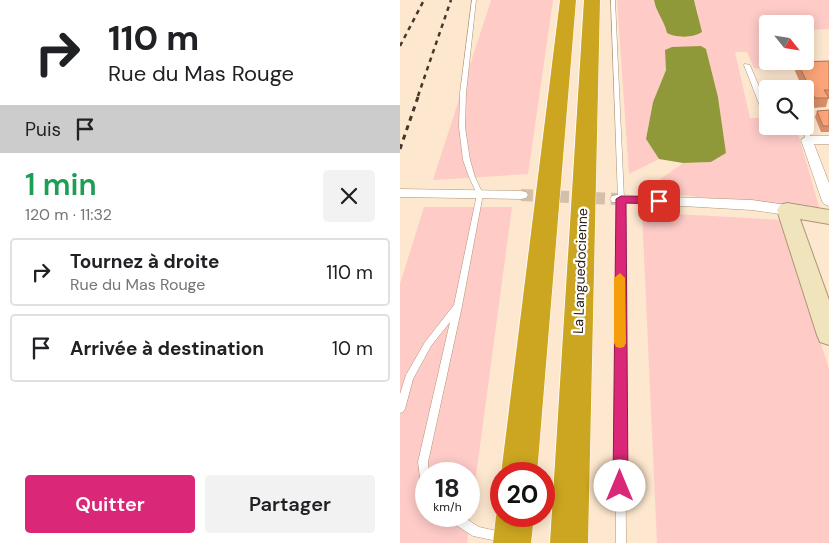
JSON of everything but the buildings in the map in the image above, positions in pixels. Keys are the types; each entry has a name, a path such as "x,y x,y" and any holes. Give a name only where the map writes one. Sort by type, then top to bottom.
{"highway":[{"path":"520,462 568,0"},
{"name":"La Languedocienne","path":"569,543 592,0"}],"street":[{"path":"829,140 807,140 829,200"},
{"path":"400,193 521,195"},
{"path":"619,199 752,205 829,217"},
{"path":"787,210 829,335"}],"lane":[{"path":"423,462 458,306 480,194 472,180 461,137 460,110 474,0"},
{"path":"613,0 620,242 620,543"},
{"path":"747,65 759,96"},
{"path":"807,140 808,135"},
{"path":"400,409 409,378 428,344 458,306"},
{"path":"470,527 478,532 513,533"}],"shaded area":[{"path":"491,0 553,0 528,174 433,180"},
{"path":"617,0 654,0 667,33 672,36 697,35 698,12 694,0 829,0 829,29 814,30 814,15 759,15 759,68 754,68 747,52 735,52 750,118 759,118 759,135 798,135 820,210 644,191 683,163 711,162 726,153 718,97 706,49 666,70 653,102 646,139 659,159 629,174"},
{"path":"654,0 694,0 702,32 684,37 667,33"},
{"path":"701,46 706,49 718,97 726,153 711,162 683,163 659,159 646,139 653,102 666,70 665,50 672,47"},
{"path":"424,207 512,207 478,462 415,462 415,527 469,527 467,543 400,543 400,284"},
{"path":"642,212 783,220 829,369 829,543 657,543"}],"tunnel":[{"path":"521,195 617,199"}],"railway":[{"path":"400,46 424,0"},
{"path":"418,96 451,0"},
{"path":"400,149 419,94"}],"slow traffic":[{"path":"620,278 620,343"}],"route":[{"path":"620,486 621,199 659,201"}]}
